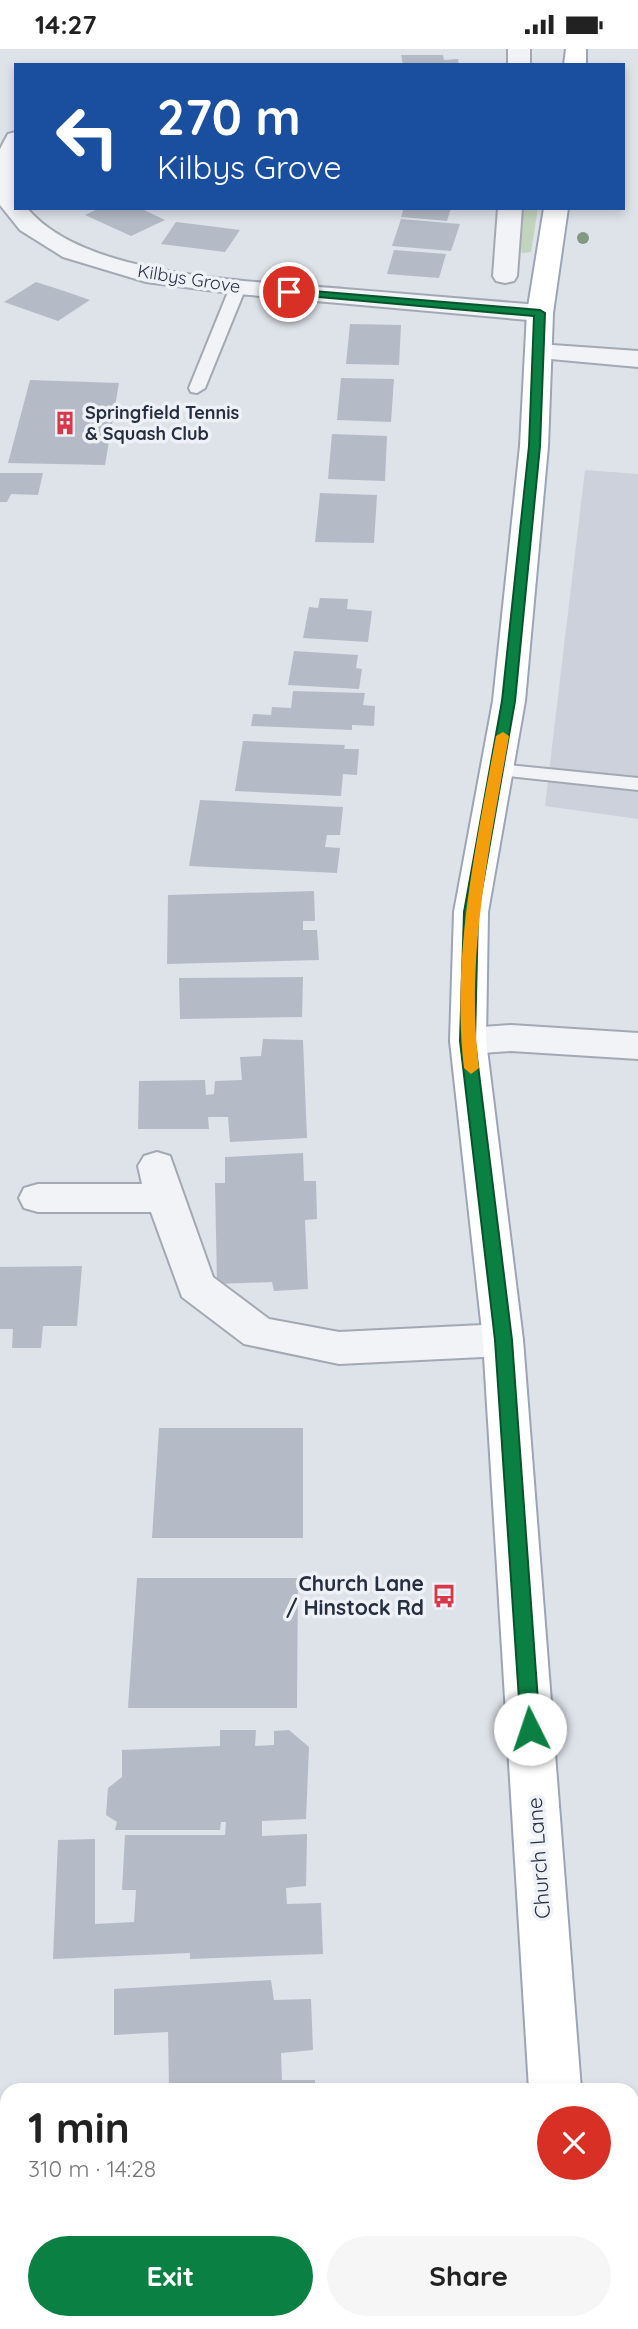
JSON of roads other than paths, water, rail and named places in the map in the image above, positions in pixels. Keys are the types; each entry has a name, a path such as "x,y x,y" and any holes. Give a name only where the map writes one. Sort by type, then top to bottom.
{"main road":[{"name":"Church Lane","path":"555,2083 503,1340 468,1041 471,912 509,701 531,486 540,313 556,210"}],"street":[{"name":"Kilbys Grove","path":"14,143 4,165 7,199 14,208"},
{"name":"Kilbys Grove","path":"16,210 28,225 72,252 146,275 238,287 540,313"},
{"path":"505,276 510,210"},
{"path":"538,352 638,359"},
{"path":"468,1041 511,1038 638,1046"},
{"path":"38,1199 161,1182 196,1286 258,1333 339,1348 503,1340"}],"lane":[{"path":"197,388 238,287"},
{"path":"497,770 638,784"}],"place":[{"name":"Springfield Tennis & Squash Club","path":"65,423"},
{"name":"Church Lane / Hinstock Rd","path":"444,1596"}]}
